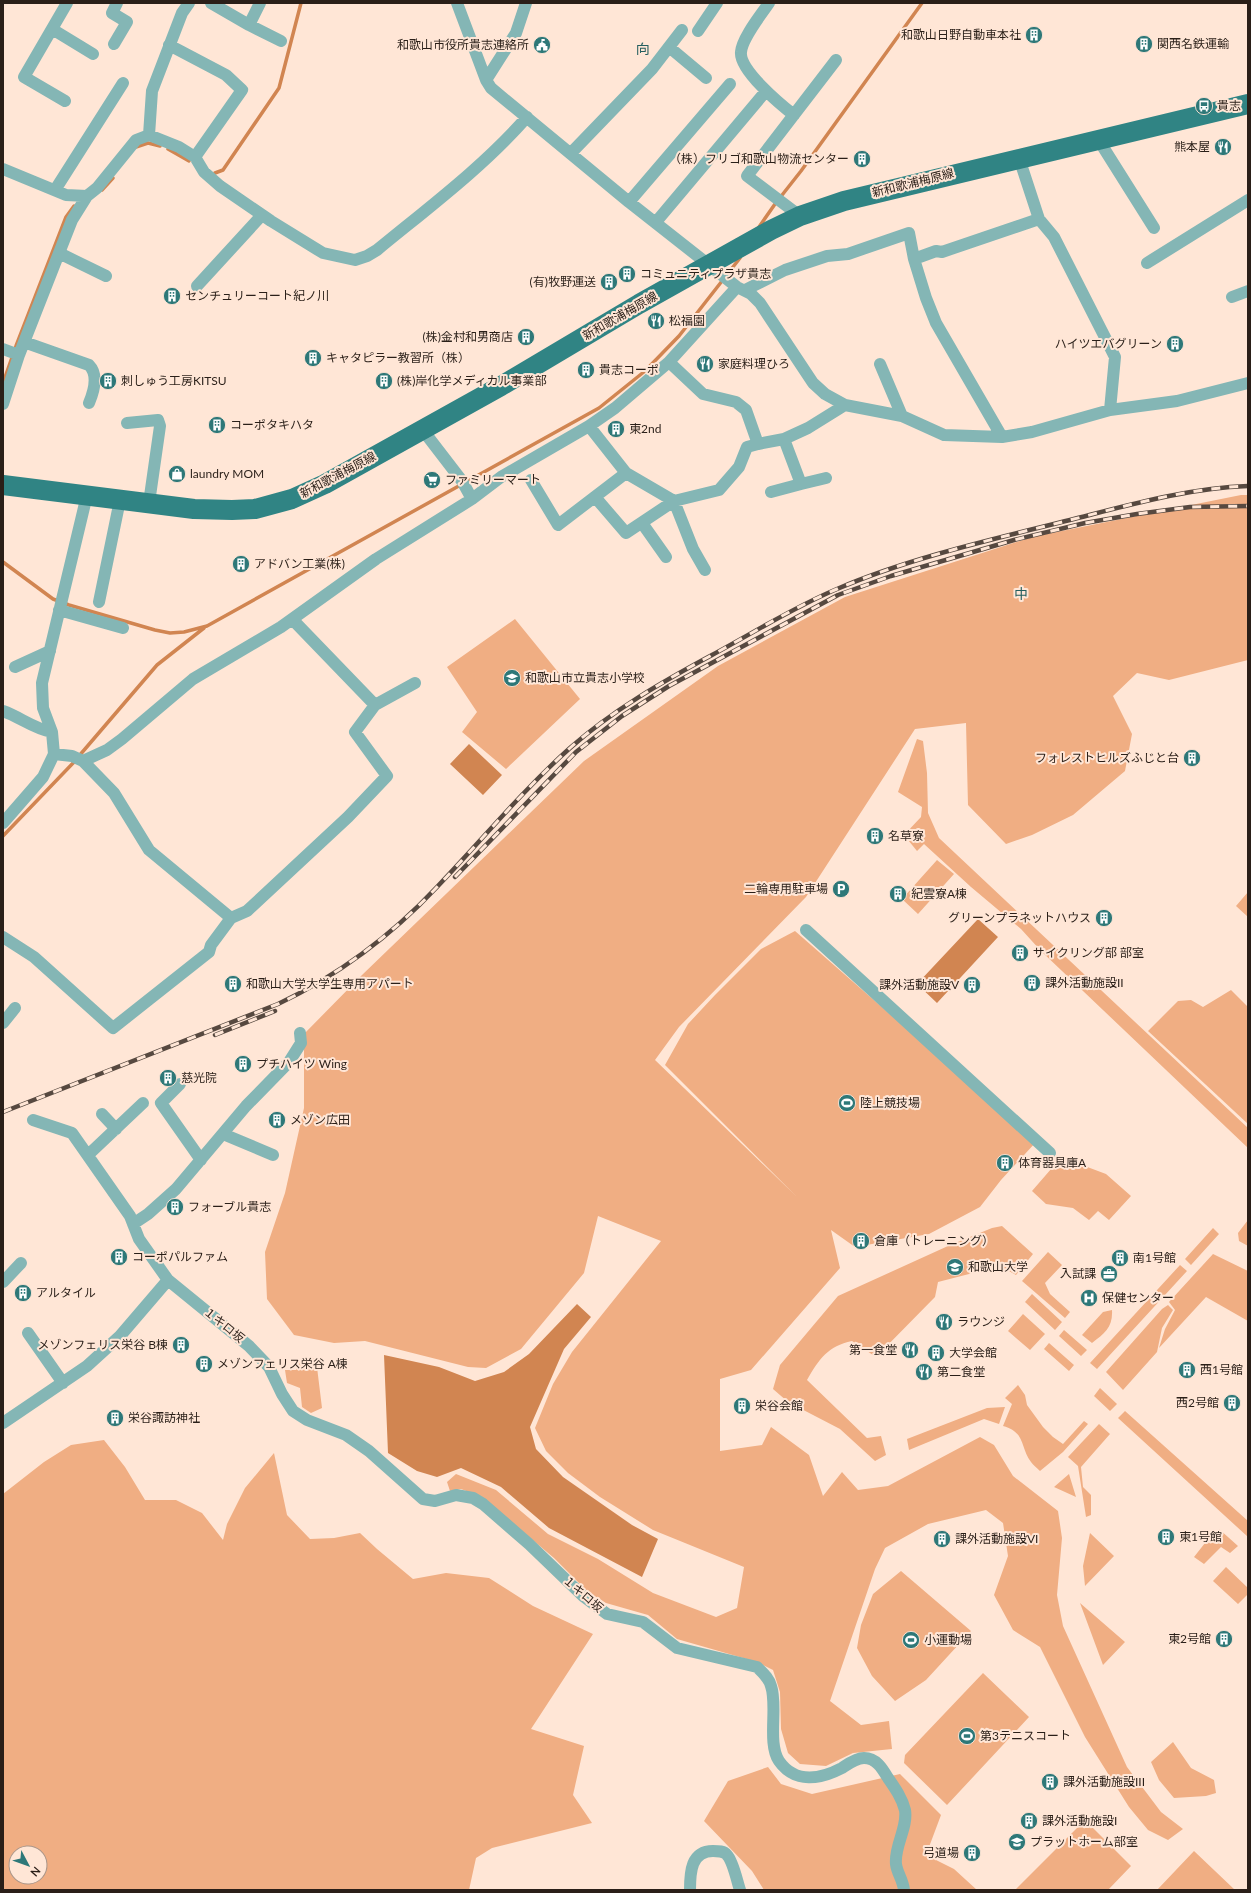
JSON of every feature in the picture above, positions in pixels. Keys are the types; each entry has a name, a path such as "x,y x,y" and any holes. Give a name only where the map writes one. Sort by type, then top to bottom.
{"main road":[{"name":"新和歌浦梅原線","path":"3,485 194,509 255,509 284,501 325,484 501,386 729,279 736,248 771,230 793,210 844,201 1248,104"}],"street":[{"path":"65,101 24,77 66,3"},
{"path":"114,44 127,22 112,13 117,3"},
{"path":"149,135 152,91 182,13 189,3"},
{"path":"211,3 249,25 281,41"},
{"path":"249,25 260,3"},
{"path":"457,3 486,80 491,88 629,202 760,302 813,383 825,394 845,405 902,416 944,435 1002,438 1032,432 1110,410 1176,401 1248,383"},
{"path":"486,80 516,33 526,3"},
{"path":"698,30 717,3"},
{"path":"768,3 741,50 741,60 766,91 794,115"},
{"path":"52,29 93,54"},
{"path":"570,153 652,69 682,30"},
{"path":"169,45 226,75 242,90 195,157"},
{"path":"668,47 706,78"},
{"path":"793,210 747,176 836,60"},
{"path":"55,190 123,83"},
{"path":"629,202 730,84"},
{"path":"656,222 766,91"},
{"path":"3,404 12,352 24,342 72,220 87,196 97,188 136,140 149,135 179,147 195,157 204,172 220,186 262,215 323,253 355,260 367,256 465,177 527,117"},
{"path":"1098,139 1154,228"},
{"path":"1019,158 1039,219 1054,237 1115,357 1110,410"},
{"path":"3,169 66,194 87,196"},
{"path":"1147,263 1248,200"},
{"path":"197,286 262,215"},
{"path":"914,259 936,251 942,252 986,238 1039,219"},
{"path":"80,760 107,750 193,679 292,619 376,559 467,490 501,477 589,426 615,408 669,362 729,279 785,270 827,256 848,254 909,233 914,259 926,298 936,323 1002,438"},
{"path":"59,253 106,276"},
{"path":"1232,297 1248,291"},
{"path":"24,342 88,365 93,370 94,375 94,390 89,403"},
{"path":"669,362 702,394 736,402 746,410 758,444"},
{"path":"880,364 902,416"},
{"path":"595,497 626,533 674,501 720,490 739,467 747,447 784,439 808,428 845,405"},
{"path":"127,423 158,420 160,426 149,503"},
{"path":"589,426 626,473 674,501 693,549 705,570"},
{"path":"422,429 467,490"},
{"path":"784,439 801,484"},
{"path":"531,480 558,525 626,473"},
{"path":"771,492 826,478"},
{"path":"3,823 43,777 54,754 52,732 43,708 42,683 86,495"},
{"path":"99,602 120,500"},
{"path":"642,523 666,557"},
{"path":"60,608 123,628"},
{"path":"292,619 375,705"},
{"path":"15,667 50,651"},
{"path":"3,937 34,957 113,1028 209,952 211,945 231,918 247,911 348,817 386,776 355,732 375,705 415,684"},
{"path":"3,712 18,716 41,730 52,732"},
{"path":"54,754 80,760 114,793 149,850 231,918"},
{"path":"806,930 1050,1153"},
{"path":"3,1023 15,1008"},
{"path":"133,1224 148,1214 176,1189 224,1134 246,1106 289,1062 301,1043 300,1033"},
{"path":"180,1084 161,1103 201,1160"},
{"path":"88,1155 143,1103"},
{"path":"102,1114 116,1129"},
{"name":"１キロ坂","path":"33,1120 72,1133 130,1216 139,1239 168,1280 249,1346 269,1367 282,1394 293,1410 307,1420 346,1435 369,1451 423,1499 435,1501 456,1495 473,1498 483,1504 529,1544 583,1596 607,1614 643,1622 677,1648 757,1667 766,1676 772,1687 774,1748 779,1761 798,1777 812,1778 824,1776 862,1758 871,1760 880,1765 898,1794 904,1810 905,1819 896,1864 904,1882 904,1890"},
{"path":"224,1134 272,1155"},
{"path":"3,1282 21,1263"},
{"path":"3,1423 87,1366 120,1336 168,1280"},
{"path":"28,1332 63,1383"},
{"path":"690,1890 691,1866 696,1857 706,1851 720,1851 727,1855 732,1863 740,1890"}],"shaded area":[{"path":"1241,495 1248,495 1248,660 1169,680 1137,673 1113,696 1132,734 1125,771 1073,815 1032,835 1006,844 968,805 966,723 915,729 806,897 679,1027 655,1060 796,1196 665,1065 688,1024 715,995 761,949 795,931 1036,1142 1001,1180 980,1207 929,1234 855,1247 831,1230 840,1268 751,1370 720,1379 720,1451 762,1445 771,1427 809,1455 823,1496 842,1472 858,1490 888,1486 980,1437 994,1445 1013,1476 1058,1511 1062,1538 1057,1595 1063,1626 1127,1767 1161,1812 1183,1829 1168,1840 1148,1830 1129,1807 1085,1737 1040,1647 1013,1630 994,1595 1008,1556 1003,1523 986,1510 928,1524 885,1548 875,1569 830,1701 861,1725 889,1721 892,1749 853,1753 826,1766 800,1764 788,1753 781,1729 780,1692 773,1670 757,1662 677,1639 648,1615 606,1603 588,1592 554,1558 482,1497 461,1489 450,1491 447,1482 456,1474 496,1490 548,1534 598,1559 653,1593 716,1617 737,1608 744,1567 653,1530 600,1497 568,1473 546,1451 535,1428 553,1384 572,1352 661,1241 598,1216 584,1273 521,1349 486,1368 468,1367 365,1341 334,1343 294,1335 267,1299 265,1252 285,1193 304,1108 304,1034 362,975 584,761 718,666 845,597 1032,537"},
{"path":"515,619 580,699 506,769 462,732 477,712 447,667"},
{"path":"917,739 923,741 927,773 928,813 939,838 1248,1128 1248,1148 1041,951 1021,929 971,887 924,844 917,851 904,835 921,817 922,807 898,792"},
{"path":"469,744 502,775 483,795 450,764"},
{"path":"937,860 954,874 918,914 902,899"},
{"path":"1248,892 1248,917 1236,906"},
{"path":"978,919 998,937 937,1003 917,984"},
{"path":"1231,990 1248,1007 1248,1124 1148,1031 1178,1001 1191,1000 1203,1007"},
{"path":"1066,1159 1106,1174 1131,1196 1109,1220 1098,1211 1089,1220 1073,1208 1046,1204 1032,1191 1058,1161"},
{"path":"1248,1220 1248,1246 1239,1241 1238,1233"},
{"path":"1002,1226 1033,1254 1016,1275 1000,1266 938,1282 935,1297 876,1357 852,1341 844,1343 825,1354 807,1380 867,1438 881,1436 886,1455 875,1461 840,1429 788,1402 773,1389 780,1365 838,1296 948,1246 992,1228"},
{"path":"1213,1228 1219,1234 1191,1265 1185,1259"},
{"path":"1048,1252 1062,1265 1045,1283 1050,1294 1070,1312 1065,1318 1022,1281"},
{"path":"1213,1254 1248,1271 1248,1321 1206,1297 1159,1348 1165,1329 1175,1310 1169,1302"},
{"path":"1180,1265 1187,1271 1097,1369 1090,1363"},
{"path":"1032,1294 1062,1322 1055,1330 1025,1302"},
{"path":"577,1304 591,1317 564,1349 530,1427 536,1449 563,1477 632,1525 658,1539 642,1577 549,1528 501,1487 461,1468 437,1477 417,1471 388,1453 384,1355 439,1367 475,1381 504,1372 529,1354"},
{"path":"1168,1305 1173,1310 1162,1328 1157,1352 1123,1390 1106,1372 1162,1309"},
{"path":"1112,1310 1110,1325 1101,1336 1092,1343 1082,1335 1103,1312"},
{"path":"1023,1314 1045,1334 1030,1350 1008,1331"},
{"path":"1064,1330 1087,1350 1081,1356 1059,1336"},
{"path":"1049,1343 1074,1365 1069,1371 1044,1349"},
{"path":"303,1357 316,1359 322,1408 311,1413 302,1407 300,1388 287,1383 285,1370 296,1370"},
{"path":"1018,1385 1025,1395 1027,1405 1043,1427 1063,1444 1084,1421 1088,1424 1063,1452 1040,1471 1028,1457 1022,1441 1016,1432 1003,1426 1012,1404 1005,1398"},
{"path":"1100,1388 1117,1404 1110,1411 1094,1396"},
{"path":"1005,1407 999,1424 984,1419 909,1450 907,1439 987,1408"},
{"path":"1125,1411 1248,1521 1248,1537 1118,1418"},
{"path":"1099,1424 1110,1434 1081,1467 1083,1487 1091,1495 1091,1515 1086,1517 1078,1466 1068,1457"},
{"path":"104,1440 125,1467 145,1500 176,1500 202,1513 223,1540 227,1524 245,1488 274,1453 287,1515 310,1539 334,1538 360,1533 413,1579 446,1573 489,1578 533,1606 593,1634 531,1729 584,1746 573,1795 592,1823 492,1848 476,1858 469,1890 3,1890 3,1494 44,1462 71,1445"},
{"path":"1069,1474 1076,1497 1054,1487"},
{"path":"1219,1529 1238,1546 1230,1553 1221,1547 1204,1564 1194,1557"},
{"path":"1090,1533 1114,1556 1085,1586 1083,1566"},
{"path":"1226,1567 1248,1588 1248,1594 1238,1604 1213,1581"},
{"name":"小運動場","path":"901,1571 971,1631 926,1680 895,1701 872,1676 857,1648 861,1625 873,1594"},
{"path":"1080,1603 1125,1642 1103,1665"},
{"name":"第3テニスコート","path":"983,1673 1029,1717 947,1805 904,1763 905,1755"},
{"path":"1173,1742 1191,1768 1214,1780 1216,1793 1206,1796 1174,1798 1159,1780 1151,1762"},
{"path":"768,1767 781,1784 812,1794 900,1774 941,1815 926,1855 954,1869 977,1890 764,1890 752,1871 704,1821 728,1781"},
{"path":"1085,1820 1131,1866 1108,1890 1015,1890"},
{"path":"1194,1851 1235,1890 1157,1890"}],"waterway":[{"path":"215,173 223,170 279,88 301,3"},
{"path":"759,227 922,3"},
{"path":"136,147 148,143 160,146"},
{"path":"168,149 189,161"},
{"path":"102,190 113,178"},
{"path":"3,383 66,217 74,206"},
{"path":"3,562 53,599 69,605 170,633 184,632 207,626 599,408 645,371 679,336 740,258"},
{"path":"79,756 157,665 204,628"},
{"path":"3,836 75,761"}],"railway":[{"path":"3,1112 278,1004 321,981 363,953 420,905 535,781 586,734 656,686 805,604 837,589 893,568 982,542 1159,498 1203,490 1248,486"},
{"path":"455,877 576,752 622,716 669,686 838,595 891,576 1014,540 1085,523 1190,507 1248,506"},
{"path":"215,1035 275,1011"}],"place":[{"name":"和歌山日野自動車本社","path":"1034,35"},
{"name":"関西名鉄運輸","path":"1144,44"},
{"name":"和歌山市役所貴志連絡所","path":"542,45"},
{"name":"貴志","path":"1204,106"},
{"name":"熊本屋","path":"1223,147"},
{"name":"（株）フリゴ和歌山物流センター","path":"862,159"},
{"name":"コミュニティプラザ貴志","path":"627,274"},
{"name":"(有)牧野運送","path":"609,282"},
{"name":"センチュリーコート紀ノ川","path":"172,296"},
{"name":"松福園","path":"656,321"},
{"name":"(株)金村和男商店","path":"526,337"},
{"name":"ハイツエバグリーン","path":"1175,344"},
{"name":"キャタピラー教習所（株）","path":"313,358"},
{"name":"家庭料理ひろ","path":"705,364"},
{"name":"貴志コーポ","path":"586,370"},
{"name":"刺しゅう工房KITSU","path":"108,381"},
{"name":"(株)岸化学メディカル事業部","path":"384,381"},
{"name":"コーポタキハタ","path":"217,425"},
{"name":"東2nd","path":"616,429"},
{"name":"laundry MOM","path":"177,474"},
{"name":"ファミリーマート","path":"432,480"},
{"name":"アドバン工業(株)","path":"241,564"},
{"name":"和歌山市立貴志小学校","path":"512,678"},
{"name":"フォレストヒルズふじと台","path":"1192,758"},
{"name":"名草寮","path":"875,836"},
{"name":"二輪専用駐車場","path":"841,889"},
{"name":"紀雲寮A棟","path":"898,894"},
{"name":"グリーンプラネットハウス","path":"1104,918"},
{"name":"サイクリング部 部室","path":"1020,953"},
{"name":"課外活動施設II","path":"1032,983"},
{"name":"和歌山大学大学生専用アパート","path":"233,984"},
{"name":"課外活動施設V","path":"972,985"},
{"name":"プチハイツ Wing","path":"243,1064"},
{"name":"慈光院","path":"168,1078"},
{"name":"陸上競技場","path":"847,1103"},
{"name":"メゾン広田","path":"277,1120"},
{"name":"体育器具庫A","path":"1005,1163"},
{"name":"フォーブル貴志","path":"175,1207"},
{"name":"倉庫（トレーニング）","path":"861,1241"},
{"name":"コーポパルファム","path":"119,1257"},
{"name":"南1号館","path":"1120,1258"},
{"name":"和歌山大学","path":"955,1267"},
{"name":"入試課","path":"1109,1274"},
{"name":"アルタイル","path":"23,1293"},
{"name":"保健センター","path":"1089,1298"},
{"name":"ラウンジ","path":"944,1322"},
{"name":"メゾンフェリス栄谷 B棟","path":"181,1345"},
{"name":"第一食堂","path":"910,1350"},
{"name":"大学会館","path":"936,1353"},
{"name":"メゾンフェリス栄谷 A棟","path":"204,1364"},
{"name":"西1号館","path":"1187,1370"},
{"name":"第二食堂","path":"924,1372"},
{"name":"西2号館","path":"1232,1403"},
{"name":"栄谷会館","path":"742,1406"},
{"name":"栄谷諏訪神社","path":"115,1418"},
{"name":"東1号館","path":"1166,1537"},
{"name":"課外活動施設VI","path":"942,1539"},
{"name":"東2号館","path":"1224,1639"},
{"name":"小運動場","path":"911,1640"},
{"name":"第3テニスコート","path":"967,1736"},
{"name":"課外活動施設III","path":"1050,1782"},
{"name":"課外活動施設I","path":"1029,1821"},
{"name":"プラットホーム部室","path":"1017,1842"},
{"name":"弓道場","path":"972,1853"}],"district":[{"name":"向","path":"643,49"},
{"name":"中","path":"1021,594"}]}
